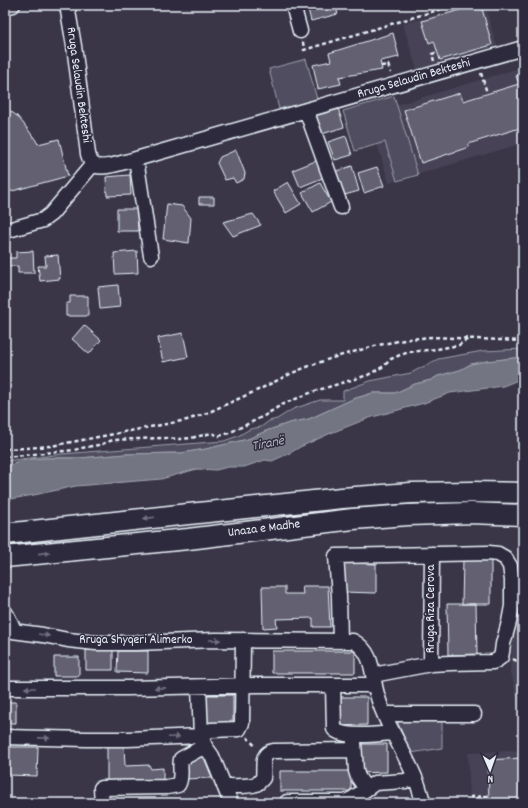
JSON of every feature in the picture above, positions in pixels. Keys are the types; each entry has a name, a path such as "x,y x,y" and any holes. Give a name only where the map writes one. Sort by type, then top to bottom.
{"highway":[{"path":"179,515 247,498 310,490 454,482 523,483"},
{"path":"5,534 342,498 412,493 523,493"},
{"name":"Unaza e Madhe","path":"5,557 188,539 353,519 408,514 471,513 523,515"},
{"path":"188,539 244,539 411,526 523,526"}],"street":[{"path":"5,7 13,5"},
{"name":"Rruga Selaudin Bekteshi","path":"67,5 74,46 88,154 93,164 98,167 106,167 136,159 523,48"},
{"path":"293,5 300,31"},
{"path":"306,110 341,207"},
{"path":"136,159 151,256"},
{"path":"5,231 43,220 51,214 93,164"},
{"name":"Rruga Riza Cerova","path":"243,686 333,685 374,680 431,664 493,662 501,657 509,622 517,605 510,566 502,555 489,553 336,556 340,641"},
{"name":"Rruga Riza Cerova","path":"431,664 432,554"},
{"path":"5,612 8,617 10,630"},
{"name":"Rruga Shyqeri Alimerko","path":"10,630 43,634 68,640 96,642 136,643 214,640 340,641"},
{"path":"102,803 101,788 167,787 178,785 180,781 181,759 203,741 211,730 239,730 242,723 243,640"},
{"path":"340,641 353,641 365,650 379,702 415,778 423,803"},
{"path":"333,685 334,729 344,734 353,735 393,733"},
{"path":"6,688 243,686"},
{"path":"199,687 203,741 212,756 231,803"},
{"path":"384,714 474,714"},
{"path":"353,735 356,771 366,789"},
{"path":"5,737 203,741"},
{"path":"224,786 249,785 260,782 263,778 265,756 268,752 354,750"},
{"path":"287,803 345,802 352,799 375,783 405,782 415,778"}],"path":[{"path":"304,50 455,5"},
{"path":"381,66 388,65 392,75"},
{"path":"483,79 487,93"},
{"path":"5,449 51,446 187,420 214,410 304,368 332,358 378,345 408,339 432,337 523,341"},
{"path":"5,458 74,450 86,446 99,445 114,440 162,438 180,439 212,433 219,436 229,433 264,416 280,405 316,391 368,375 384,366 391,359 400,355 409,352 458,345 469,339"},
{"path":"5,644 6,688"},
{"path":"239,730 265,756"},
{"path":"470,797 489,796"}],"shaded area":[{"path":"469,5 485,5 497,47 417,70 403,24"},
{"path":"306,59 317,99 279,109 269,69"},
{"path":"523,67 523,143 389,183 377,144 355,151 343,111 394,96 397,105"},
{"path":"394,96 418,175 397,181 385,142 355,151 343,111"},
{"path":"523,349 523,357 471,364 460,370 415,384 395,393 373,393 353,399 309,419 289,423 248,439 206,449 181,453 126,454 80,458 45,458 23,460 5,468 5,461 62,454 224,441 238,436 250,429 261,427 269,421 277,419 293,409 320,400 343,400 343,391 370,381 411,373 438,359 483,351"},
{"path":"523,619 523,728 510,667 515,624"},
{"path":"442,718 442,748 411,753 398,723 399,719"},
{"path":"523,750 523,803 470,803 468,753"}],"water":[{"name":"Tiranë","path":"523,357 523,378 503,386 450,393 424,403 369,418 331,433 272,461 265,460 244,467 228,467 216,470 197,469 161,479 76,486 5,500 5,468 23,460 45,458 80,458 126,454 181,453 206,449 248,439 289,423 309,419 353,399 373,393 395,393 415,384 460,370 471,364"}],"building":[{"path":"307,5 335,5 338,14 311,21"},
{"path":"481,5 492,45 440,60 434,41 429,43 422,21"},
{"path":"393,33 399,57 380,61 382,70 339,77 341,84 318,89 313,65 331,61 329,53"},
{"path":"523,74 523,127 468,144 469,147 421,163 404,110 460,93 463,101 519,84 516,76"},
{"path":"5,107 17,116 38,144 59,139 68,176 5,193"},
{"path":"338,108 344,127 322,134 316,115"},
{"path":"346,136 352,155 335,160 328,142"},
{"path":"236,150 245,173 244,179 236,183 233,178 225,180 217,163 220,157"},
{"path":"318,160 325,177 300,187 293,170"},
{"path":"352,166 359,191 341,196 334,172"},
{"path":"377,167 384,186 364,193 358,173"},
{"path":"130,175 131,195 107,196 106,177"},
{"path":"288,182 301,204 286,213 273,191"},
{"path":"320,183 331,202 313,212 302,193"},
{"path":"199,197 214,197 214,204 199,204"},
{"path":"167,204 182,206 191,218 189,243 163,239"},
{"path":"117,209 137,209 138,231 117,231"},
{"path":"253,214 261,225 233,236 223,222"},
{"path":"33,251 34,273 18,273 18,266 8,267 8,258 16,258 16,252"},
{"path":"137,251 138,273 115,274 114,253"},
{"path":"58,255 60,279 40,281 38,266 46,266 45,256"},
{"path":"118,285 120,307 100,309 98,287"},
{"path":"70,296 88,296 88,316 66,316 66,303 70,303"},
{"path":"84,325 101,340 89,354 72,339"},
{"path":"183,333 188,357 163,362 158,338"},
{"path":"463,560 491,560 491,604 462,604"},
{"path":"343,563 376,564 376,593 342,592"},
{"path":"302,586 328,586 330,627 313,627 313,618 276,619 277,627 263,628 262,587 285,587 285,594 303,594"},
{"path":"447,604 476,604 477,654 448,655"},
{"path":"86,650 113,650 113,670 86,670"},
{"path":"118,651 148,651 148,673 117,672"},
{"path":"272,651 355,651 355,673 272,673"},
{"path":"54,657 79,657 79,676 54,676"},
{"path":"206,695 233,695 233,723 206,723"},
{"path":"337,697 367,697 367,725 337,726"},
{"path":"5,702 16,702 16,723 5,723"},
{"path":"358,744 387,744 387,772 358,773"},
{"path":"124,745 125,766 149,765 151,769 163,768 163,782 107,783 107,746"},
{"path":"8,747 38,747 37,776 7,775"},
{"path":"191,757 204,757 212,771 212,778 184,779 183,764"},
{"path":"522,758 523,803 489,803 488,760"},
{"path":"280,771 351,771 351,791 280,791"}]}
